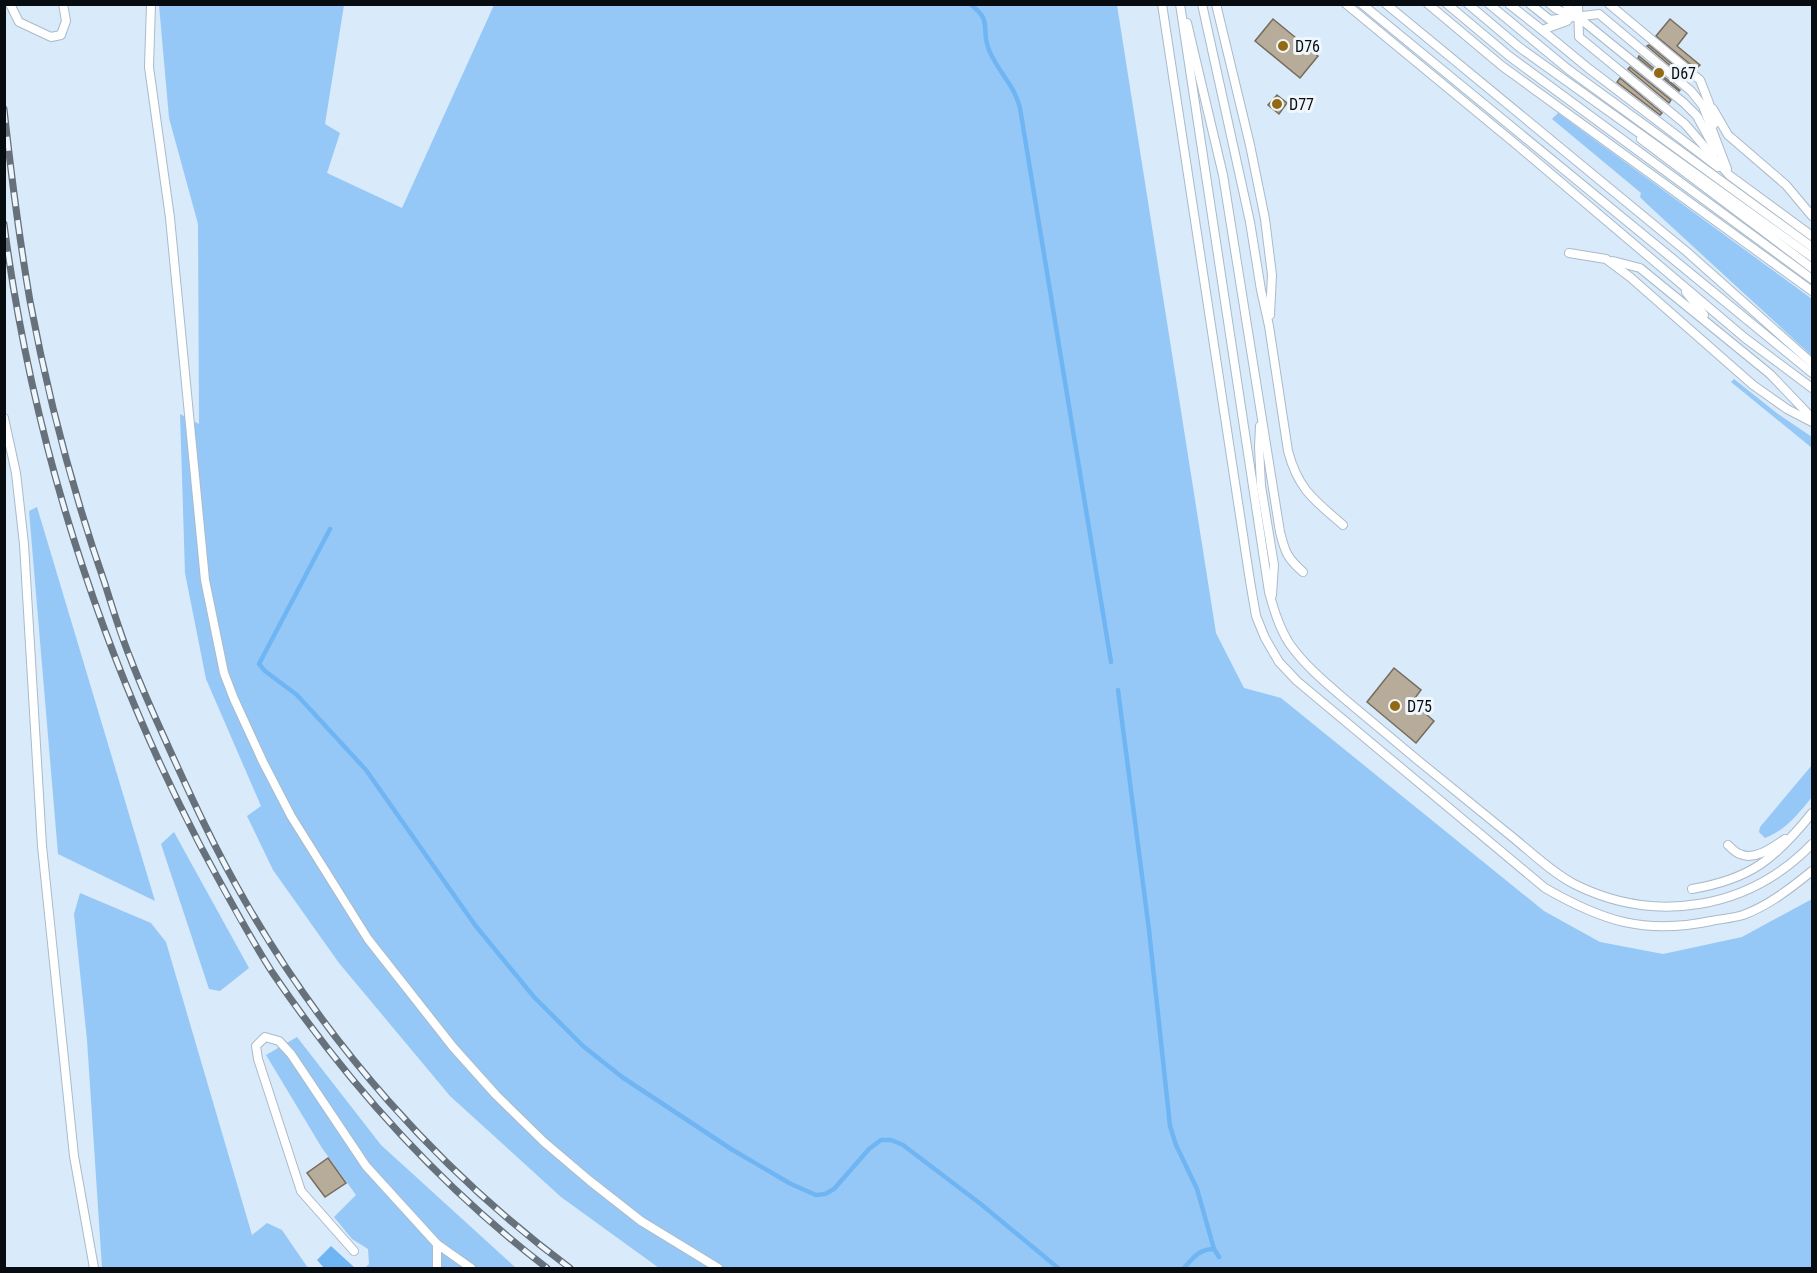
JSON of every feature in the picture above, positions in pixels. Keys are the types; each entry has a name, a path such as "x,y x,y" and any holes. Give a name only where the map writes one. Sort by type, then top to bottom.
{"lane":[{"path":"10,4 19,22 51,37 61,34 66,21 63,4"},
{"path":"151,4 150,67 170,218 205,580 224,673 234,699 291,816 344,902 375,948 453,1047 496,1095 544,1142 590,1181 642,1221 718,1269"},
{"path":"1162,4 1256,616 1279,662 1318,700 1545,888 1576,906 1610,919 1646,927 1682,928 1743,915 1781,895 1812,871"},
{"path":"1181,4 1223,175 1280,532 1290,561 1303,572"},
{"path":"1181,4 1267,581 1278,622 1288,642 1322,679 1554,871 1591,892 1644,905 1671,906 1715,902 1739,894 1783,871 1812,844"},
{"path":"1202,4 1240,171 1269,326 1292,468 1307,493 1343,525"},
{"path":"1216,4 1250,145 1265,219 1272,275 1269,326"},
{"path":"1346,4 1745,338 1812,388"},
{"path":"1362,4 1812,373"},
{"path":"1368,4 1523,136"},
{"path":"1386,4 1687,252 1812,363"},
{"path":"1428,4 1502,66 1812,291"},
{"path":"1447,4 1509,56 1812,279"},
{"path":"1468,4 1726,205 1812,268"},
{"path":"1489,4 1569,70 1812,247"},
{"path":"1509,4 1587,68 1812,236"},
{"path":"1530,4 1550,20 1599,14 1691,91 1703,106 1729,175"},
{"path":"1550,4 1556,9 1578,17"},
{"path":"1566,4 1578,17 1697,116 1729,175"},
{"path":"1573,4 1578,17"},
{"path":"1578,4 1579,37 1685,124 1729,175"},
{"path":"1542,30 1608,4 1700,81 1709,103 1729,175"},
{"path":"1525,50 1812,257"},
{"path":"1709,103 1728,135 1786,185 1812,216"},
{"path":"1569,253 1640,268 1770,374 1812,420"},
{"path":"1606,259 1630,277 1753,385 1787,409 1812,420"},
{"path":"1672,275 1715,328"},
{"path":"1261,409 1259,447 1261,486 1274,566 1272,603"},
{"path":"4,418 16,473 24,544 42,846 74,1156 94,1269"},
{"path":"1692,889 1725,882 1757,868 1774,854 1812,813"},
{"path":"1728,845 1740,855 1752,855 1764,852 1794,833"},
{"path":"354,1251 301,1191 258,1059 256,1046 265,1037 279,1041 291,1054 366,1166 437,1244 471,1269"},
{"path":"437,1244 437,1269"}],"shaded area":[{"path":"159,5 344,5 325,124 340,133 327,173 402,208 494,5 1117,5 1216,633 1244,688 1281,698 1544,911 1600,942 1663,954 1742,937 1812,899 1812,1268 659,1268 561,1197 450,1096 339,963 273,870 247,816 261,806 206,679 185,573 180,414 199,424 198,224 169,118"},
{"path":"1558,113 1812,299 1812,356 1647,204 1640,197 1641,193 1552,119"},
{"path":"1734,379 1778,414 1812,437 1812,448 1731,382"},
{"path":"37,507 155,901 58,854 29,511"},
{"path":"1812,765 1812,797 1785,826 1765,838 1759,832 1760,827"},
{"path":"174,832 249,968 220,991 209,989 161,844"},
{"path":"80,893 151,923 166,942 252,1235 267,1223 282,1230 308,1268 102,1268 87,1040 74,914"},
{"path":"297,1037 381,1145 516,1268 365,1268 369,1264 368,1249 352,1239 334,1217 356,1195 322,1148 266,1055"},
{"path":"331,1246 355,1268 324,1268 317,1260"}],"building":[{"name":"D76","path":"1273,19 1318,56 1300,78 1255,41"},
{"path":"1670,19 1687,33 1677,46 1700,65 1696,69 1656,36"},
{"path":"1649,45 1689,78 1687,80 1647,46"},
{"path":"1639,56 1680,90 1638,58"},
{"path":"1630,67 1671,100 1669,103 1628,69"},
{"path":"1620,78 1662,113 1660,115 1617,82"},
{"name":"D77","path":"1277,95 1287,103 1279,114 1268,105"},
{"name":"D75","path":"1394,668 1421,690 1412,702 1434,721 1416,743 1367,702"},
{"path":"328,1158 346,1183 325,1197 307,1173"}],"waterway":[{"path":"970,4 982,16 989,50 1014,92 1020,108 1111,662"},
{"path":"330,529 259,664 297,695 366,770 475,925 534,997 583,1046 622,1077 731,1149 791,1184 816,1195 825,1194 834,1189 869,1149 881,1140 891,1140 903,1145 982,1205 1058,1268"},
{"path":"1118,690 1149,930 1170,1126 1176,1145 1197,1189 1214,1249 1219,1257"},
{"path":"1184,1268 1200,1252 1214,1249"}],"railway":[{"path":"4,109 30,301 53,408 72,479 127,651 153,714 205,825 234,882 277,954 349,1054 431,1147 475,1190 570,1268"},
{"path":"4,224 16,305 32,385 75,543 101,621 131,697 200,845 272,972 332,1054 364,1093 433,1168 470,1203 547,1268"}],"place":[{"name":"D76","path":"1283,46"},
{"name":"D67","path":"1659,73"},
{"name":"D77","path":"1277,104"},
{"name":"D75","path":"1395,706"}]}
